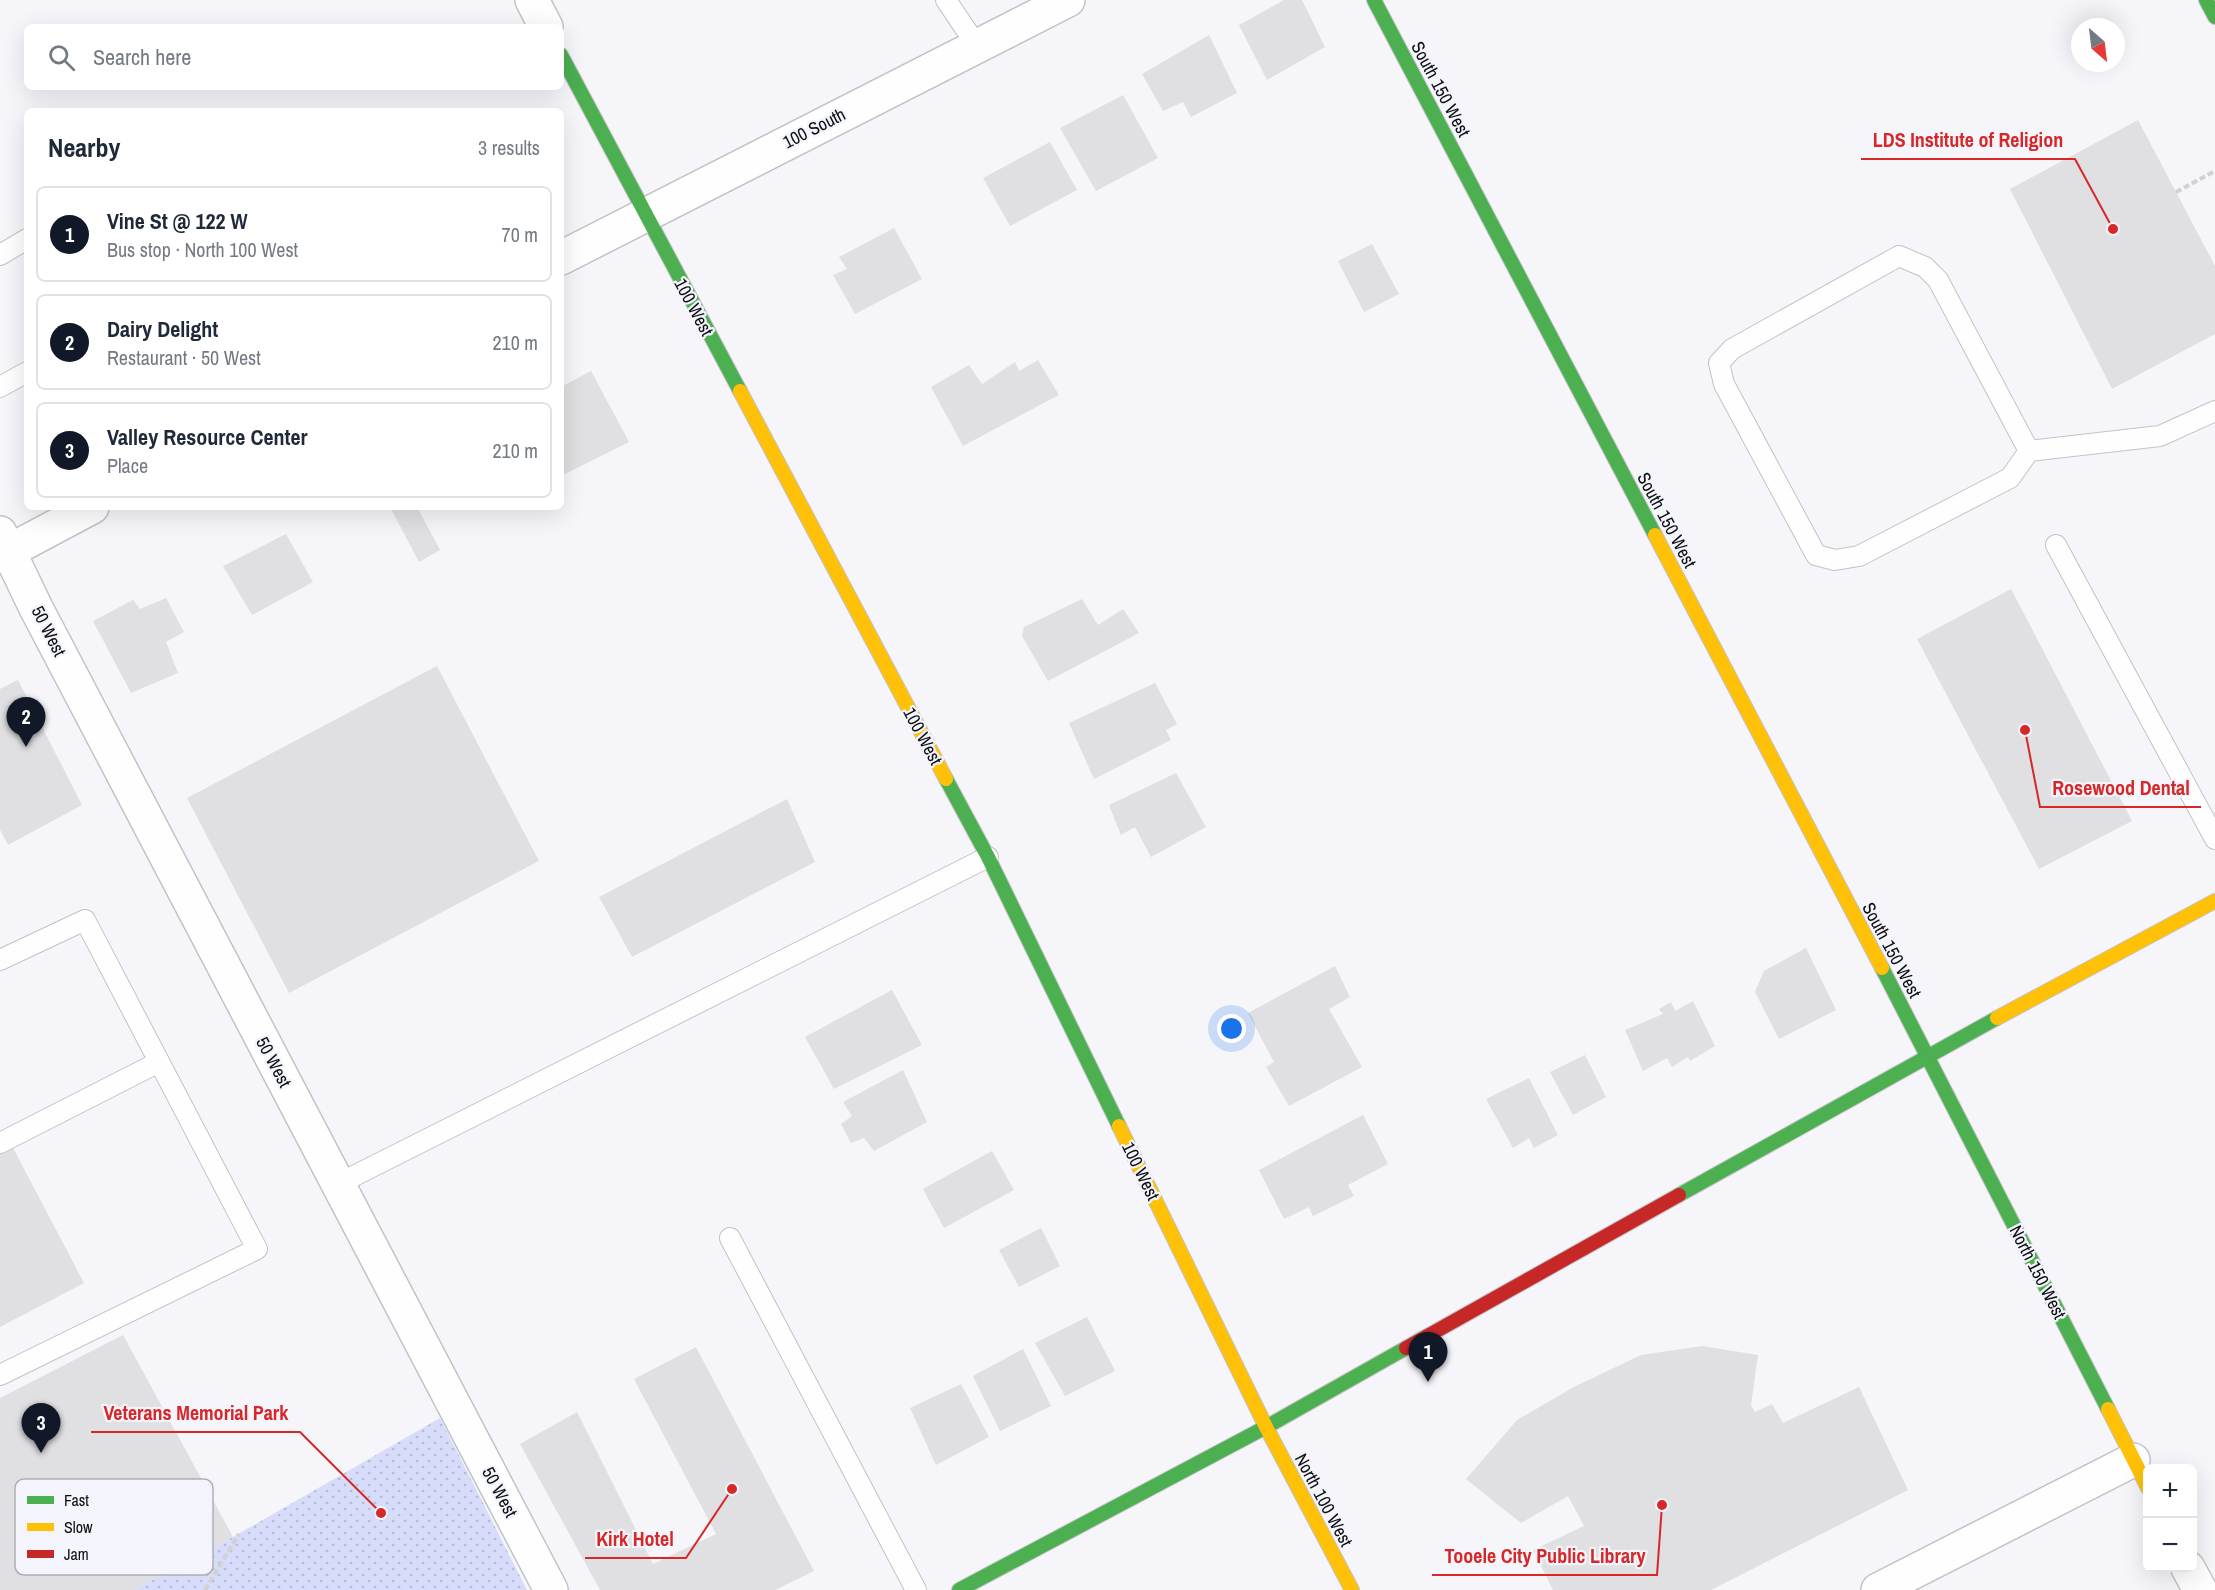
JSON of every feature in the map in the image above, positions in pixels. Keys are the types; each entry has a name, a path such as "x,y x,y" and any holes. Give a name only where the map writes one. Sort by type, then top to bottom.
{"street":[{"path":"532,0 544,24"},
{"name":"100 South","path":"564,256 1068,0"},
{"name":"South 150 West","path":"1374,0 1927,1056"},
{"path":"2206,0 2215,17"},
{"name":"100 West","path":"564,61 988,857 1266,1427"},
{"path":"3,547 85,510"},
{"name":"50 West","path":"3,547 551,1590"},
{"path":"959,1590 1266,1427 1927,1056 2215,901"},
{"name":"North 150 West","path":"1927,1056 2143,1479"},
{"name":"North 100 West","path":"1266,1427 1352,1590"},
{"path":"1878,1590 2133,1460"},
{"path":"2190,1572 2200,1590"}],"lane":[{"path":"946,0 976,46"},
{"path":"0,255 24,241"},
{"path":"2029,451 1938,280 1925,267 1899,256 1732,349 1719,363 1724,384 1816,555 1835,560 1859,556 2010,478 2029,451 2160,436 2215,411"},
{"path":"0,387 24,374"},
{"path":"2056,546 2215,839"},
{"path":"338,1184 988,857"},
{"path":"0,960 85,920 257,1249 0,1375"},
{"path":"0,1143 159,1062"},
{"path":"730,1238 915,1590"}],"path":[{"path":"2176,192 2215,171"},
{"path":"205,1590 239,1533"}],"shaded area":[{"path":"440,1418 527,1590 134,1590 162,1575 213,1575 213,1548"}],"building":[{"path":"1284,0 1302,0 1325,47 1267,80 1239,25"},
{"path":"1209,35 1237,93 1191,117 1183,102 1163,111 1142,74"},
{"path":"1123,95 1158,158 1096,191 1060,128"},
{"path":"2138,120 2215,266 2215,334 2112,389 2010,189"},
{"path":"1050,142 1077,190 1010,226 983,178"},
{"path":"894,228 922,279 855,314 833,275 847,269 839,257"},
{"path":"1372,244 1399,294 1364,312 1338,261"},
{"path":"1038,360 1059,395 963,446 931,387 969,365 982,384 1015,362 1019,371"},
{"path":"591,371 629,442 564,474 564,385"},
{"path":"392,510 419,510 440,550 419,562"},
{"path":"286,534 313,582 252,615 223,566"},
{"path":"2011,589 2132,821 2039,869 1917,639"},
{"path":"166,598 184,632 166,642 178,673 131,693 93,621 133,600 140,609"},
{"path":"1082,599 1098,625 1123,609 1139,633 1048,681 1022,636 1024,627"},
{"path":"437,666 539,861 289,993 187,798"},
{"path":"18,680 82,805 8,845 0,830 0,689"},
{"path":"1155,683 1177,724 1166,730 1171,740 1094,779 1069,723"},
{"path":"1176,773 1206,827 1151,857 1135,827 1121,835 1109,805"},
{"path":"787,799 815,862 632,957 599,897"},
{"path":"1806,948 1836,1010 1779,1039 1755,992 1764,971"},
{"path":"1335,966 1350,997 1329,1009 1362,1067 1289,1106 1266,1067 1274,1062 1248,1013"},
{"path":"892,990 922,1045 834,1089 805,1037"},
{"path":"1693,1001 1715,1046 1690,1061 1688,1057 1672,1067 1667,1058 1643,1071 1625,1030 1663,1014 1659,1009 1671,1002 1675,1011"},
{"path":"1585,1055 1606,1097 1573,1115 1550,1072"},
{"path":"903,1070 927,1122 874,1151 864,1138 851,1143 841,1124 852,1116 843,1102"},
{"path":"1529,1078 1558,1135 1534,1148 1529,1138 1513,1148 1486,1099"},
{"path":"1363,1115 1388,1164 1348,1185 1354,1196 1313,1216 1309,1207 1284,1219 1259,1170"},
{"path":"12,1146 84,1283 0,1327 0,1152"},
{"path":"992,1151 1014,1190 944,1228 923,1189"},
{"path":"1041,1228 1060,1266 1019,1287 999,1250"},
{"path":"1087,1317 1115,1371 1065,1396 1035,1343"},
{"path":"123,1335 201,1479 15,1479 15,1575 162,1575 134,1590 0,1590 0,1398"},
{"path":"1702,1346 1758,1355 1751,1405 1755,1412 1772,1404 1783,1423 1859,1387 1908,1490 1711,1590 1553,1590 1533,1550 1584,1526 1568,1496 1521,1523 1466,1479 1517,1420 1574,1387 1641,1355"},
{"path":"696,1347 814,1571 775,1590 600,1590 520,1444 577,1412 653,1564 716,1534 634,1379"},
{"path":"1023,1349 1051,1406 1000,1431 973,1376"},
{"path":"961,1384 989,1437 936,1465 910,1408"},
{"path":"213,1500 233,1537 213,1548"}],"traffic: fast":[{"path":"1374,0 1655,535"},
{"path":"2206,0 2215,17"},
{"path":"564,61 740,391"},
{"path":"946,779 988,857 1119,1126"},
{"path":"1882,968 2108,1409"},
{"path":"1679,1195 1997,1018"},
{"path":"959,1590 1266,1427 1406,1348"}],"traffic: slow":[{"path":"740,391 946,779"},
{"path":"1655,535 1882,968"},
{"path":"1997,1018 2215,901"},
{"path":"1119,1126 1266,1427 1352,1590"},
{"path":"2108,1409 2143,1478"}],"traffic: jam":[{"path":"1406,1348 1679,1195"}],"place":[{"name":"LDS Institute of Religion","path":"2113,229"},
{"name":"Rosewood Dental","path":"2025,730"},
{"name":"Dairy Delight","path":"26,747"},
{"name":"Vine St @ 122 W","path":"1428,1382"},
{"name":"Valley Resource Center","path":"41,1453"},
{"name":"Kirk Hotel","path":"732,1489"},
{"name":"Tooele City Public Library","path":"1662,1505"},
{"name":"Veterans Memorial Park","path":"381,1513"}]}
